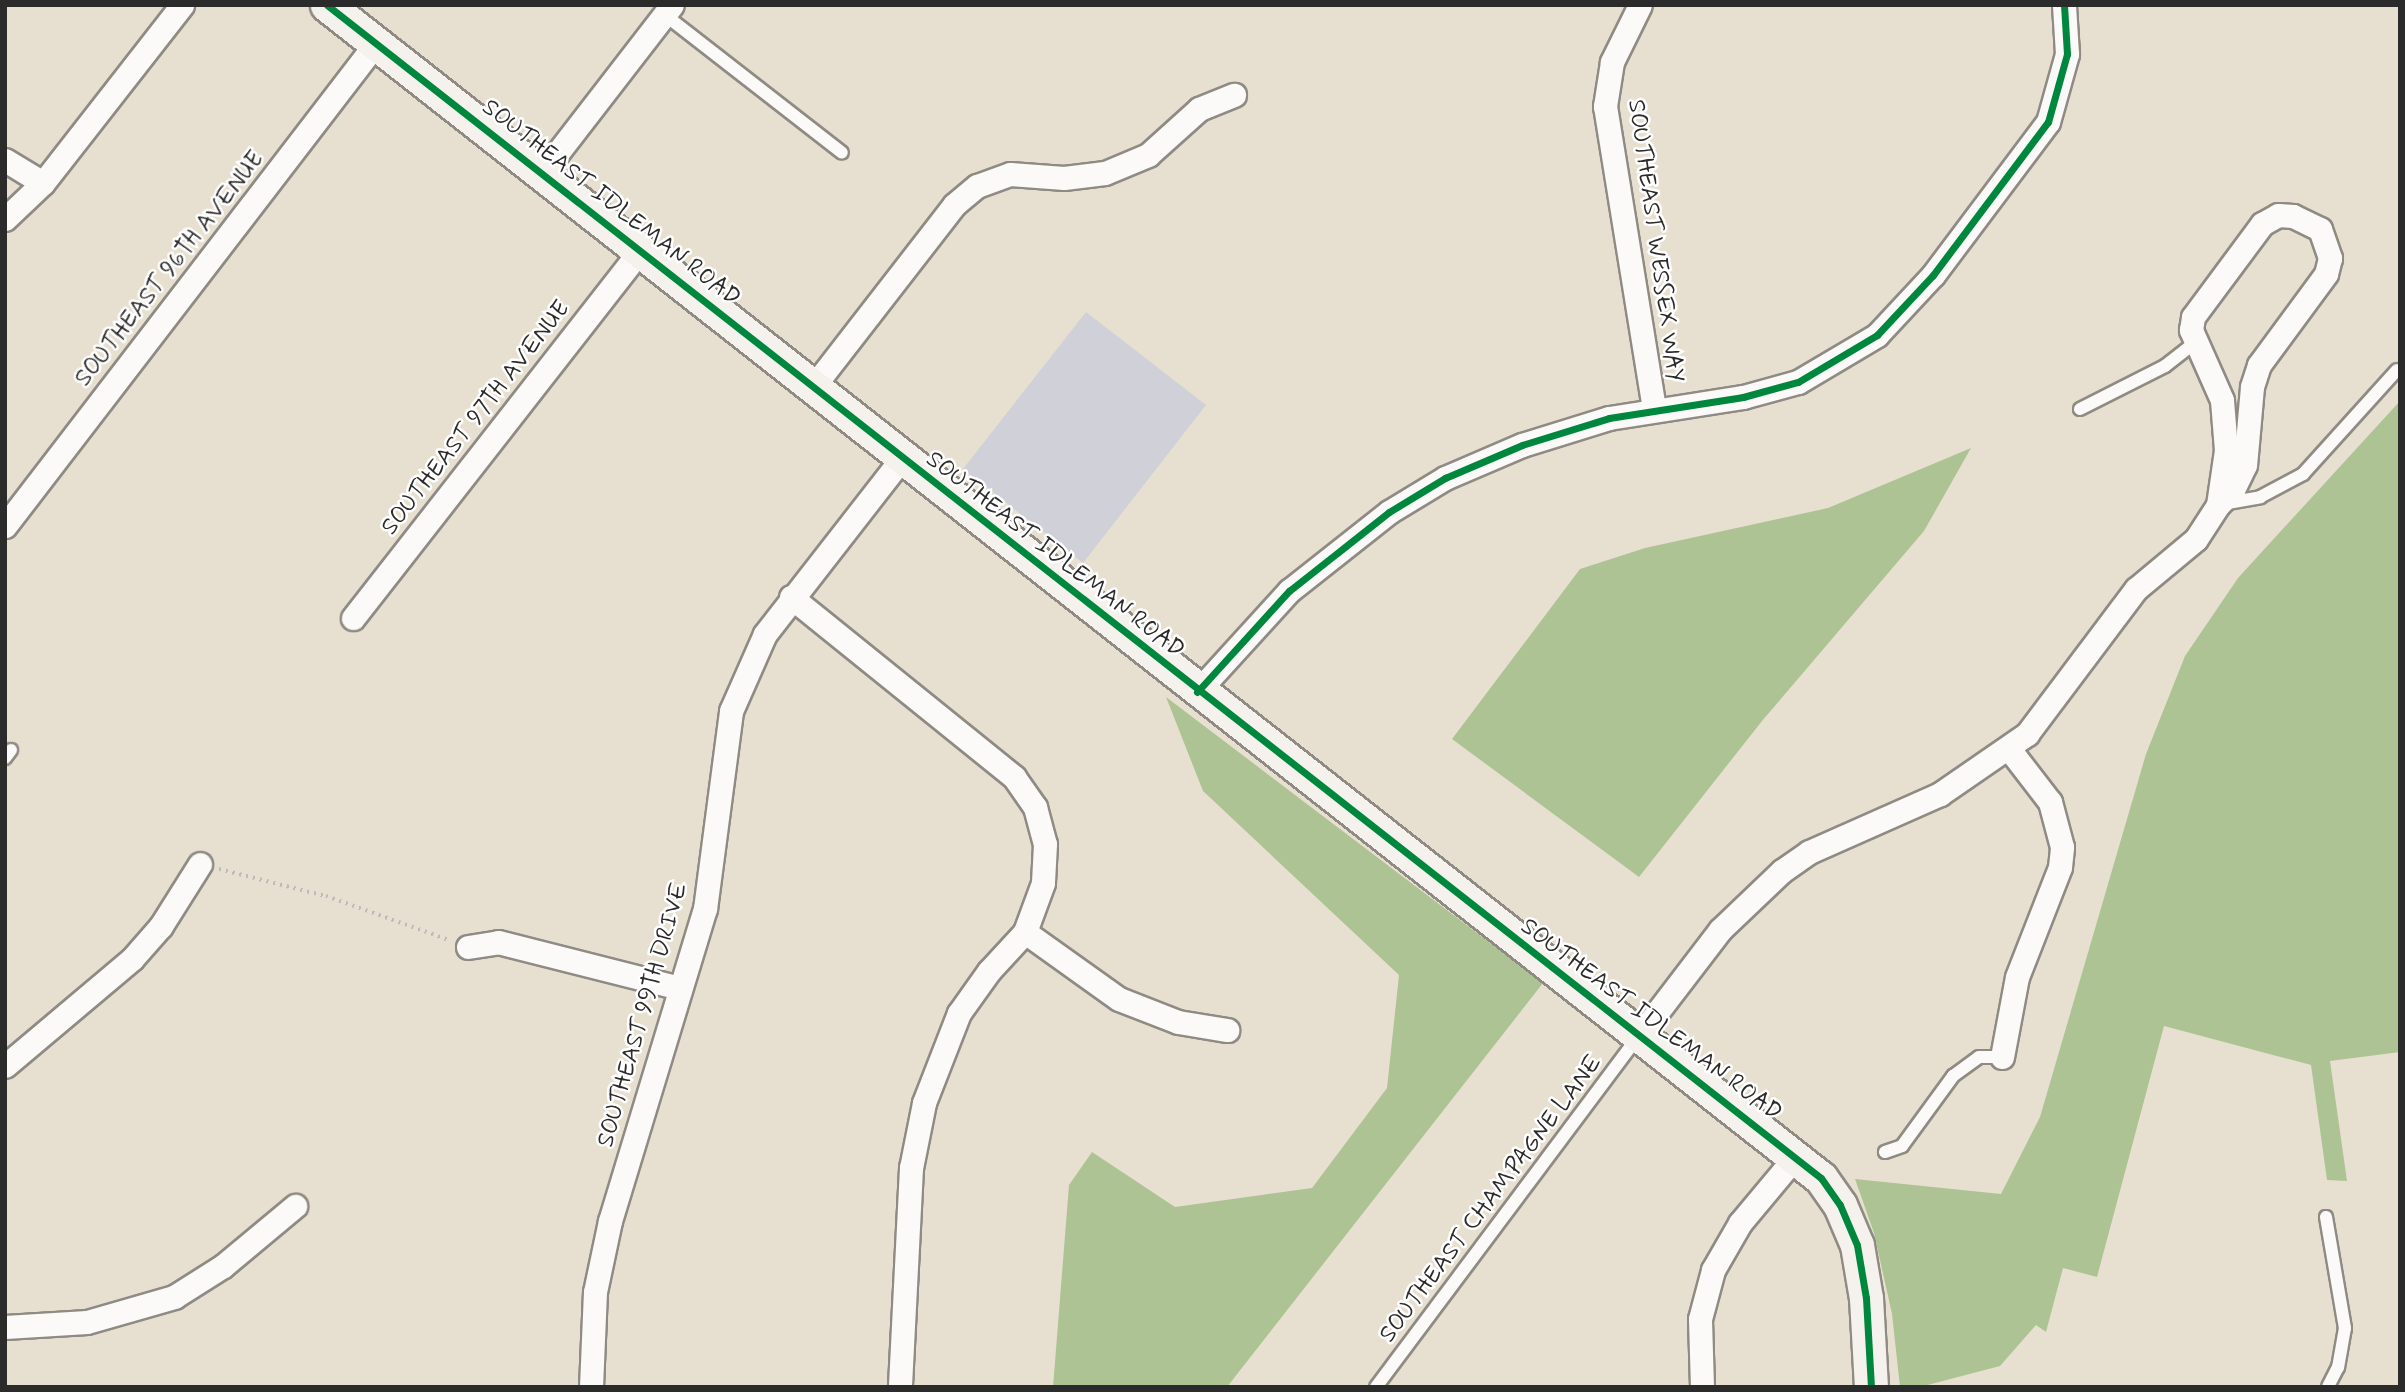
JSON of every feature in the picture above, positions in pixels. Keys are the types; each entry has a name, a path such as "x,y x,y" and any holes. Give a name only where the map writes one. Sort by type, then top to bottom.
{"main road":[{"name":"SOUTHEAST IDLEMAN ROAD","path":"327,5 1197,692 1796,1156 1832,1192 1857,1245 1866,1298 1871,1387"}],"street":[{"path":"5,219 43,183 183,5"},
{"name":"SOUTHEAST WESSEX WAY","path":"1640,5 1612,62 1605,106 1654,408"},
{"path":"1197,692 1289,591 1416,495 1522,445 1654,408 1743,397 1798,382 1852,353 1902,311 2048,122 2067,54 2064,5"},
{"path":"542,173 668,10"},
{"name":"SOUTHEAST 96TH AVENUE","path":"5,526 376,43"},
{"path":"813,387 954,205 976,186 1010,174 1064,178 1105,173 1148,155 1199,109 1234,94"},
{"path":"5,160 43,183"},
{"path":"1639,1036 1720,930 1782,872 1809,852 1940,794 2010,750 2046,714 2136,589 2196,539 2218,505 2233,490 2245,465 2252,387 2259,365 2326,274 2330,258 2320,229 2293,216 2277,215 2262,225 2193,317 2196,342 2222,400 2226,450 2218,505"},
{"name":"SOUTHEAST 97TH AVENUE","path":"353,618 640,251"},
{"name":"SOUTHEAST 99TH DRIVE","path":"592,1387 595,1292 605,1245 705,909 731,710 755,653 791,597 902,458"},
{"path":"791,597 1002,766 1026,791 1042,826 1046,864 1025,932 989,971 959,1013 924,1102 912,1168 900,1387"},
{"path":"2002,1057 2017,977 2060,867 2062,847 2050,802 2010,750"},
{"path":"5,1066 132,959 160,926 200,864"},
{"path":"1025,932 1119,999 1178,1022 1227,1030"},
{"path":"468,947 498,942 680,988"},
{"path":"1702,1387 1700,1319 1713,1270 1740,1223 1796,1156"},
{"path":"5,1326 87,1322 174,1297 223,1266 295,1206"}],"lane":[{"path":"668,10 842,153"},
{"path":"2080,409 2165,366 2196,342"},
{"path":"2218,505 2260,497 2304,474 2397,370"},
{"name":"SOUTHEAST CHAMPAGNE LANE","path":"1376,1387 1639,1036"},
{"path":"1885,1152 1902,1146 1953,1076 1979,1057 2002,1057"},
{"path":"2326,1217 2345,1328 2337,1367 2328,1387"}],"path":[{"path":"200,864 326,896 468,947"}],"shaded area":[{"path":"1086,312 1206,405 1083,563 963,469"}],"green space":[{"path":"2400,401 2400,1052 2330,1061 2347,1181 2327,1180 2311,1065 2164,1026 2097,1277 2063,1268 2046,1332 2036,1325 2000,1366 1920,1387 1900,1387 1892,1314 1874,1233 1855,1179 2001,1194 2040,1117 2146,754 2185,656 2238,578"},
{"path":"1971,448 1924,531 1762,721 1639,877 1452,739 1580,569 1645,548 1828,508"},
{"path":"1166,697 1543,983 1227,1387 1053,1387 1069,1185 1092,1152 1175,1207 1312,1188 1387,1088 1399,975 1203,791"}],"cycle path":[{"path":"327,5 1821,1178 1840,1205 1857,1245 1866,1298 1871,1387"},
{"path":"1197,692 1289,591 1389,512 1445,478 1522,445 1609,418 1743,397 1798,382 1877,335 1933,275 2048,122 2067,54 2064,5"}]}
